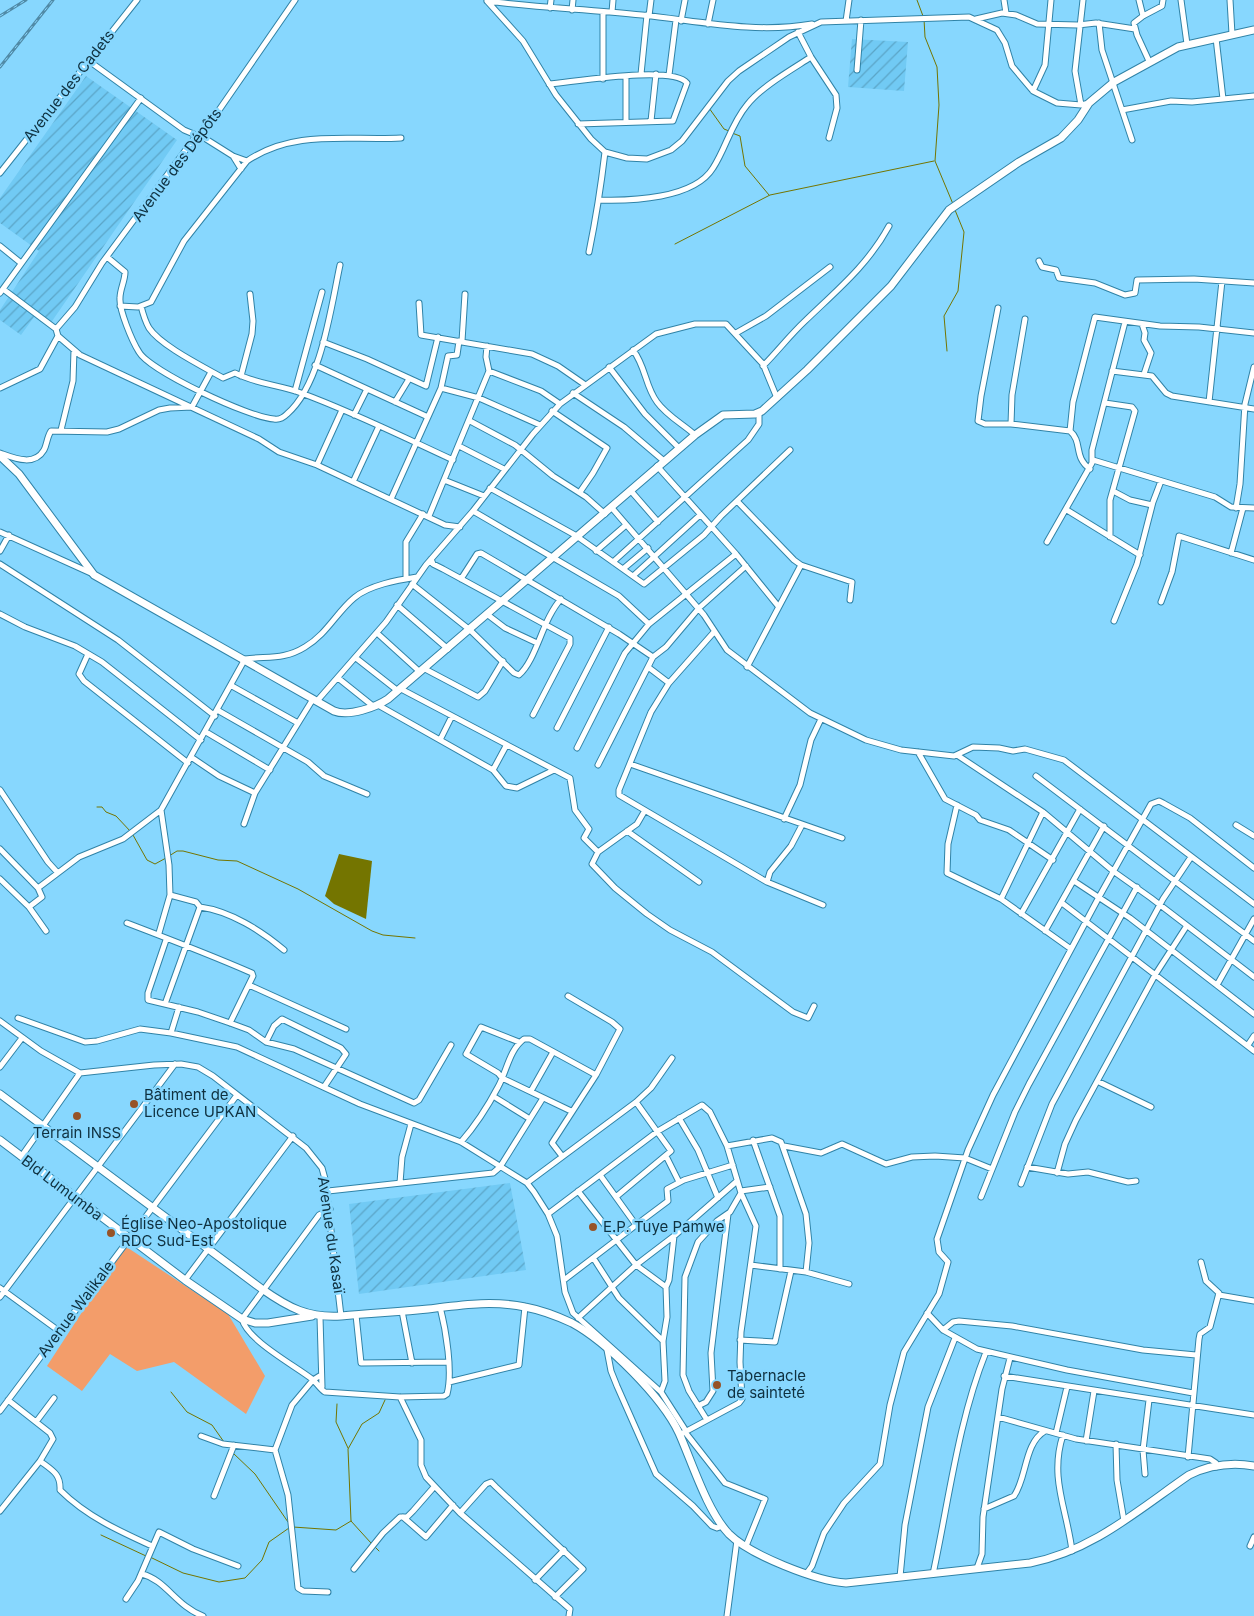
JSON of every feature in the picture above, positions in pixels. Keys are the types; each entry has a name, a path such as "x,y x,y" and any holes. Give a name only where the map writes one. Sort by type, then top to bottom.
{"main road":[{"path":"0,454 20,474 94,575 338,713 375,706 423,671 695,435 723,415 759,412 777,398 891,286 949,210 1019,162 1061,138 1078,120 1085,104 1114,82 1149,61 1187,44 1254,30"},
{"path":"0,1094 262,1289 286,1305 316,1317"},
{"name":"Bld Lumumba","path":"0,1140 185,1280 242,1319 255,1323 268,1323 341,1316"},
{"path":"341,1316 483,1303 526,1307 548,1313 572,1324 619,1357 660,1402 683,1432 713,1510 723,1526 746,1546 806,1574 826,1581 846,1583 1030,1563 1072,1551 1124,1521 1189,1475 1205,1467 1216,1467 1231,1463 1254,1466"}],"street":[{"name":"Avenue des Cadets","path":"0,173 137,0"},
{"name":"Avenue des Dépôts","path":"56,329 75,307 106,257 194,136 217,113 296,0"},
{"path":"486,0 523,41 549,84 578,124 605,152 627,158 647,159 671,150 682,141 728,80 761,54 798,32 821,22"},
{"path":"486,0 516,2 550,8 612,12 708,24 772,28 821,22 962,16 976,19 997,30 1005,44 1012,66 1033,91 1057,103 1085,104 1075,71 1078,34 1082,25 1083,0"},
{"path":"550,8 551,0"},
{"path":"572,10 573,0"},
{"path":"612,12 613,0"},
{"path":"641,74 651,0"},
{"path":"669,75 678,20 685,0"},
{"path":"708,24 713,0"},
{"path":"846,21 850,0"},
{"path":"1004,0 1006,13"},
{"path":"1033,91 1046,64 1051,0"},
{"path":"1139,0 1142,16"},
{"path":"1149,61 1134,23 1142,16 1162,6 1163,0"},
{"path":"1181,0 1187,44"},
{"path":"1230,0 1232,34"},
{"path":"603,12 603,79"},
{"path":"976,19 989,14 1006,13 1037,24 1082,25 1099,23 1135,29"},
{"path":"857,70 861,20"},
{"path":"1099,23 1102,50 1132,140"},
{"path":"798,32 838,100 829,138"},
{"path":"1216,38 1223,99"},
{"path":"599,200 649,199 679,191 707,175 712,170 740,114 753,97 811,57"},
{"path":"89,61 194,136 232,156 247,161"},
{"path":"549,84 641,74 669,75 683,79 687,83 673,121 578,124"},
{"path":"651,121 656,74"},
{"path":"626,76 626,122"},
{"path":"1122,110 1171,101 1254,96"},
{"path":"140,98 1,291 56,329 58,336 74,350 259,439 279,452 317,465 444,525 460,527"},
{"path":"120,306 141,306 151,302 184,241 247,161 271,148 292,140 401,138"},
{"path":"589,252 599,200 605,152"},
{"path":"232,156 241,169"},
{"path":"763,366 801,324 857,273 889,226"},
{"path":"0,246 21,263"},
{"path":"106,257 126,274 120,296 120,306 142,356 200,390 240,409 276,419 287,415 304,394 323,342 340,265"},
{"path":"1039,261 1042,267 1056,270 1059,278 1095,283 1125,295 1135,293 1137,280 1254,283"},
{"path":"736,333 766,316 830,267"},
{"path":"1209,402 1222,281"},
{"path":"295,391 322,292"},
{"path":"241,376 252,334 253,321 250,294"},
{"path":"390,498 441,388 448,356 456,356 461,341 465,294"},
{"path":"419,303 420,334 542,357 584,384"},
{"path":"141,306 145,319 153,332 225,379 233,373 304,394 416,442 452,460"},
{"path":"998,308 978,421 990,425 1011,424 1070,431 1077,439 1078,455 1090,469"},
{"path":"1011,424 1012,395 1025,318"},
{"path":"1070,431 1072,402 1094,318 1254,333"},
{"path":"1048,542 1090,469 1093,460 1092,450 1124,322"},
{"path":"244,824 256,793 282,747 315,700 338,678 377,633 426,565 432,561 460,527 540,425 560,404 584,384 656,334 688,325 723,324 736,333 763,366 777,398"},
{"path":"1142,324 1146,333 1144,340 1151,353 1144,374"},
{"path":"0,388 40,369 47,352 58,336"},
{"path":"323,342 367,358 424,386 427,385 438,338"},
{"path":"406,579 406,542 426,515 470,422 489,371 486,357 488,346"},
{"path":"61,430 73,381 74,350"},
{"path":"633,350 642,362 650,391 656,402 695,435"},
{"path":"315,365 428,417"},
{"path":"609,367 645,414 679,448"},
{"path":"1236,508 1240,484 1245,407 1254,367"},
{"path":"489,371 542,391 560,404"},
{"path":"1112,371 1144,374 1156,379 1166,393 1172,396 1254,409"},
{"path":"192,407 212,372"},
{"path":"395,402 409,378"},
{"path":"441,388 479,398 540,425"},
{"path":"354,415 367,389"},
{"path":"573,393 624,427 664,461"},
{"path":"1105,403 1135,408 1109,509 1110,537"},
{"path":"0,454 29,461 38,457 43,452 51,431 107,432 119,429 159,410 192,407"},
{"path":"317,465 342,410"},
{"path":"552,412 607,448 580,492"},
{"path":"613,562 748,440 759,424 759,412"},
{"path":"470,422 521,449 553,476 580,492 605,514"},
{"path":"354,482 379,426"},
{"path":"459,446 504,469"},
{"path":"490,488 577,537 644,584 712,527 790,450"},
{"path":"1093,460 1215,497 1226,505 1236,508 1254,508"},
{"path":"657,466 736,554 778,606"},
{"path":"444,480 484,496"},
{"path":"1114,621 1140,555 1152,505 1161,481"},
{"path":"631,491 658,522"},
{"path":"1113,491 1130,500 1152,505"},
{"path":"737,501 801,565 852,582 850,600"},
{"path":"612,508 699,608 727,650 747,667 822,719 866,740 901,750 957,755 976,747 1000,748 1013,752 1025,749 1056,757 1080,770 1254,904"},
{"path":"1231,553 1243,508"},
{"path":"1067,510 1140,555"},
{"path":"473,511 619,596 649,624"},
{"path":"633,576 700,515"},
{"path":"444,525 449,538"},
{"path":"596,552 626,525"},
{"path":"0,532 94,575"},
{"path":"0,551 9,535"},
{"path":"1161,602 1172,572 1178,537 1254,560"},
{"path":"623,569 648,548"},
{"path":"461,579 480,553 529,579 609,627 653,658"},
{"path":"577,748 622,656 649,624 736,554"},
{"path":"432,561 461,579 566,635 570,640 533,715"},
{"path":"0,564 118,640 217,713 308,762 324,776 368,794"},
{"path":"747,667 801,565"},
{"path":"598,765 653,658 666,647 699,608 746,566"},
{"path":"38,888 87,852 123,840 161,810 217,713 245,659 278,658 305,647 328,627 355,597 371,589 417,577"},
{"path":"412,584 470,630 514,673 519,675 537,643 544,624 561,598"},
{"path":"397,605 448,649"},
{"path":"0,614 88,654 130,682 201,740"},
{"path":"488,615 505,628 537,643"},
{"path":"557,728 609,627"},
{"path":"714,632 669,683 651,712 618,793 644,812 767,882 823,904"},
{"path":"377,633 423,671 478,696 485,692 503,661"},
{"path":"88,654 79,674 84,681 188,763"},
{"path":"356,658 408,693 572,781 575,810 589,829 584,838 598,852"},
{"path":"648,667 669,683"},
{"path":"338,678 375,706 493,770 506,786 515,788 554,770"},
{"path":"232,686 298,723"},
{"path":"440,740 452,716"},
{"path":"784,819 800,785 811,740 822,719"},
{"path":"206,732 270,770"},
{"path":"493,770 506,746"},
{"path":"918,752 944,798 976,815 980,820 1005,828 1053,860"},
{"path":"957,755 1043,812 1113,871 1137,887 1254,978"},
{"path":"191,757 219,776 256,793"},
{"path":"630,764 842,838"},
{"path":"1036,776 1254,941"},
{"path":"0,790 48,862 58,873"},
{"path":"806,1574 812,1566 822,1538 844,1503 880,1464 890,1405 904,1352 939,1294 944,1281 948,1262 939,1252 937,1238 965,1158 998,1085 1098,897 1152,804 1154,802 1163,803 1190,818 1254,868"},
{"path":"957,805 950,829 946,869 950,875 1000,899 1071,949"},
{"path":"1021,914 1080,809"},
{"path":"159,934 170,895 169,865 161,810"},
{"path":"644,812 638,824 598,852 592,864 615,888 647,914 712,952 793,1012 808,1018 814,1006"},
{"path":"1000,899 1043,812"},
{"path":"767,882 770,872 791,846 802,825"},
{"path":"1045,931 1104,826"},
{"path":"1236,826 1254,836"},
{"path":"627,831 699,882"},
{"path":"0,849 38,888 42,897 29,907"},
{"path":"1021,1184 1052,1104 1160,905 1191,857"},
{"path":"0,879 29,907 46,931"},
{"path":"1074,881 1122,913 1254,1014"},
{"path":"981,1197 1015,1112 1036,1070 1137,887"},
{"path":"170,895 194,901 199,904 200,908 238,920 266,936 284,950"},
{"path":"1062,903 1254,1051"},
{"path":"165,1004 200,908"},
{"path":"1217,985 1254,919"},
{"path":"127,923 159,934 166,940 252,973 248,986 230,1023"},
{"path":"1057,1173 1071,1131 1156,975 1186,927"},
{"path":"166,940 147,996 150,1001 179,1007 249,1030 266,1042 294,1049 336,1070 375,1084 416,1104 452,1045"},
{"path":"248,986 346,1029"},
{"path":"562,1156 551,1144 610,1053 619,1028 568,996"},
{"path":"171,1033 179,1007"},
{"path":"18,1018 85,1042 97,1041 140,1029 171,1033 237,1048 360,1104 461,1142 526,1183 548,1214 557,1236 570,1307 578,1318 619,1357 661,1392 683,1432 725,1483 765,1499 746,1546"},
{"path":"266,1042 280,1019 286,1020 345,1052 336,1070 324,1087"},
{"path":"0,1021 22,1038 80,1073 21,1157"},
{"path":"519,1042 481,1027 466,1054 498,1073 502,1078 571,1111"},
{"path":"1248,1045 1254,1036"},
{"path":"0,1067 22,1038"},
{"path":"461,1142 493,1096 519,1042 524,1039 530,1039 596,1075"},
{"path":"531,1091 553,1052"},
{"path":"526,1183 636,1102 651,1088 672,1058"},
{"path":"0,1297 2,1289 176,1064"},
{"name":"Avenue du Kasaï","path":"80,1073 176,1064 198,1067 293,1136 319,1163 328,1191 341,1316"},
{"path":"164,1065 166,1076"},
{"path":"1099,1082 1151,1107"},
{"name":"Avenue Walikale","path":"0,1411 237,1095"},
{"path":"493,1096 530,1119"},
{"path":"328,1191 493,1173 500,1167 543,1098"},
{"path":"617,1196 666,1156 671,1149 636,1102"},
{"path":"548,1214 658,1131 704,1105 727,1146 737,1181 756,1226 740,1340 742,1398 707,1420 683,1432"},
{"path":"679,1118 709,1172 718,1198"},
{"path":"400,1183 402,1157 411,1124"},
{"path":"185,1280 293,1136"},
{"path":"727,1146 754,1140 777,1139 784,1146 806,1214 809,1243 806,1272"},
{"path":"754,1140 780,1216 780,1269"},
{"path":"784,1146 821,1153 842,1144 889,1164 918,1156 965,1158 992,1169"},
{"path":"666,1156 679,1182"},
{"path":"564,1280 594,1259 668,1200 666,1191 679,1182 733,1164"},
{"path":"1027,1167 1057,1173 1088,1172 1128,1182 1136,1181"},
{"path":"600,1174 636,1225"},
{"path":"578,1318 636,1265 674,1236 737,1181"},
{"path":"698,1406 706,1402 713,1390 711,1353 728,1214 741,1192 770,1187"},
{"path":"578,1191 636,1265 666,1287"},
{"path":"330,1209 319,1215 262,1289 242,1319 243,1324 254,1336 322,1387 325,1392 400,1396 446,1395 449,1382 448,1362 440,1308"},
{"path":"707,1420 698,1406 683,1374 685,1277 698,1242 717,1220 728,1214"},
{"path":"661,1392 665,1381 663,1340 667,1317 666,1287 669,1280 674,1236"},
{"path":"594,1259 611,1288 633,1314 663,1340"},
{"path":"1188,1457 1199,1336 1210,1327 1219,1295 1218,1290 1206,1281 1201,1262"},
{"path":"751,1265 806,1272 849,1284"},
{"path":"740,1340 775,1342 792,1271"},
{"path":"2,1289 59,1331"},
{"path":"1219,1295 1254,1301"},
{"path":"449,1382 519,1366 526,1307"},
{"path":"402,1311 412,1363"},
{"path":"927,1313 942,1330 986,1352 1193,1392"},
{"path":"356,1315 361,1363 448,1362"},
{"path":"316,1317 322,1387"},
{"path":"942,1330 953,1322 960,1321 1012,1326 1143,1350 1196,1355"},
{"path":"900,1578 905,1525 928,1407 955,1338"},
{"path":"607,1350 611,1371 656,1474 693,1506 712,1526 718,1528 723,1526"},
{"path":"933,1574 959,1442 974,1386 986,1352"},
{"path":"977,1568 982,1554 984,1509 1004,1376 1010,1358"},
{"path":"321,1375 313,1380 289,1411 275,1450 286,1486 298,1588 303,1591 328,1592"},
{"path":"1004,1376 1254,1415"},
{"path":"1056,1433 1067,1387"},
{"path":"1086,1441 1094,1391"},
{"path":"400,1396 421,1440 423,1471 434,1487 460,1513 570,1609 569,1616"},
{"path":"36,1422 54,1398"},
{"path":"0,1511 40,1461 50,1447 53,1437 8,1400"},
{"path":"1146,1474 1143,1450 1149,1400"},
{"path":"998,1417 1086,1441 1116,1444 1213,1461 1216,1467"},
{"path":"984,1509 1014,1496 1030,1452 1040,1435 1045,1431"},
{"path":"1063,1435 1057,1454 1057,1471 1072,1551"},
{"path":"201,1436 213,1442 275,1450"},
{"path":"1116,1444 1117,1480 1124,1521"},
{"path":"214,1496 234,1445"},
{"path":"40,1461 57,1476 61,1482 60,1490 72,1500 105,1524 152,1546"},
{"path":"460,1513 486,1484 491,1482 583,1570 555,1597"},
{"path":"354,1569 383,1533 403,1517 407,1517 434,1487"},
{"path":"403,1517 426,1537 453,1505"},
{"path":"126,1599 142,1574 159,1532 193,1549 238,1566"},
{"path":"1250,1546 1254,1537"},
{"path":"727,1616 737,1540"},
{"path":"535,1580 564,1550"},
{"path":"142,1574 155,1580 186,1609 203,1616"}],"shaded area":[{"path":"852,39 908,42 904,91 848,87"},
{"path":"86,76 177,140 48,327 34,317 21,335 0,320 0,310 39,251 0,223 0,198"},
{"path":"339,854 372,861 366,919 334,904 325,896"},
{"path":"510,1183 526,1270 359,1294 349,1204"},
{"path":"125,1246 228,1314 265,1376 246,1414 174,1362 137,1371 110,1354 82,1391 47,1366"}],"waterway":[{"path":"917,0 923,16"},
{"path":"924,19 925,37 937,67 939,105 935,161 953,204"},
{"path":"709,108 724,129 729,131"},
{"path":"732,133 740,136 745,166 769,195"},
{"path":"675,244 770,195 934,161"},
{"path":"947,351 944,316 958,291 964,232 955,210"},
{"path":"97,807 102,807 106,812 116,816 131,832"},
{"path":"133,835 147,860 155,864 166,858"},
{"path":"169,856 177,851 183,851 218,860 237,861 298,889 372,931 383,935 415,938"},
{"path":"171,1392 187,1412 212,1425 224,1442"},
{"path":"371,1543 351,1521 348,1449 362,1424 379,1413 385,1400"},
{"path":"337,1404 336,1422 348,1448"},
{"path":"233,1453 255,1474 288,1522"},
{"path":"293,1527 336,1530 351,1521"},
{"path":"150,1557 183,1573 219,1582 245,1578 262,1560 269,1542 289,1528"},
{"path":"101,1535 146,1556"},
{"path":"374,1546 379,1551"}],"railway":[{"path":"0,16 26,0"},
{"path":"0,67 53,0"}],"place":[{"name":"Bâtiment de Licence UPKAN","path":"134,1104"},
{"name":"Terrain INSS","path":"77,1116"},
{"name":"E.P. Tuye Pamwe","path":"593,1227"},
{"name":"Église Neo-Apostolique RDC Sud-Est","path":"111,1233"},
{"name":"Tabernacle de sainteté","path":"717,1385"}]}
